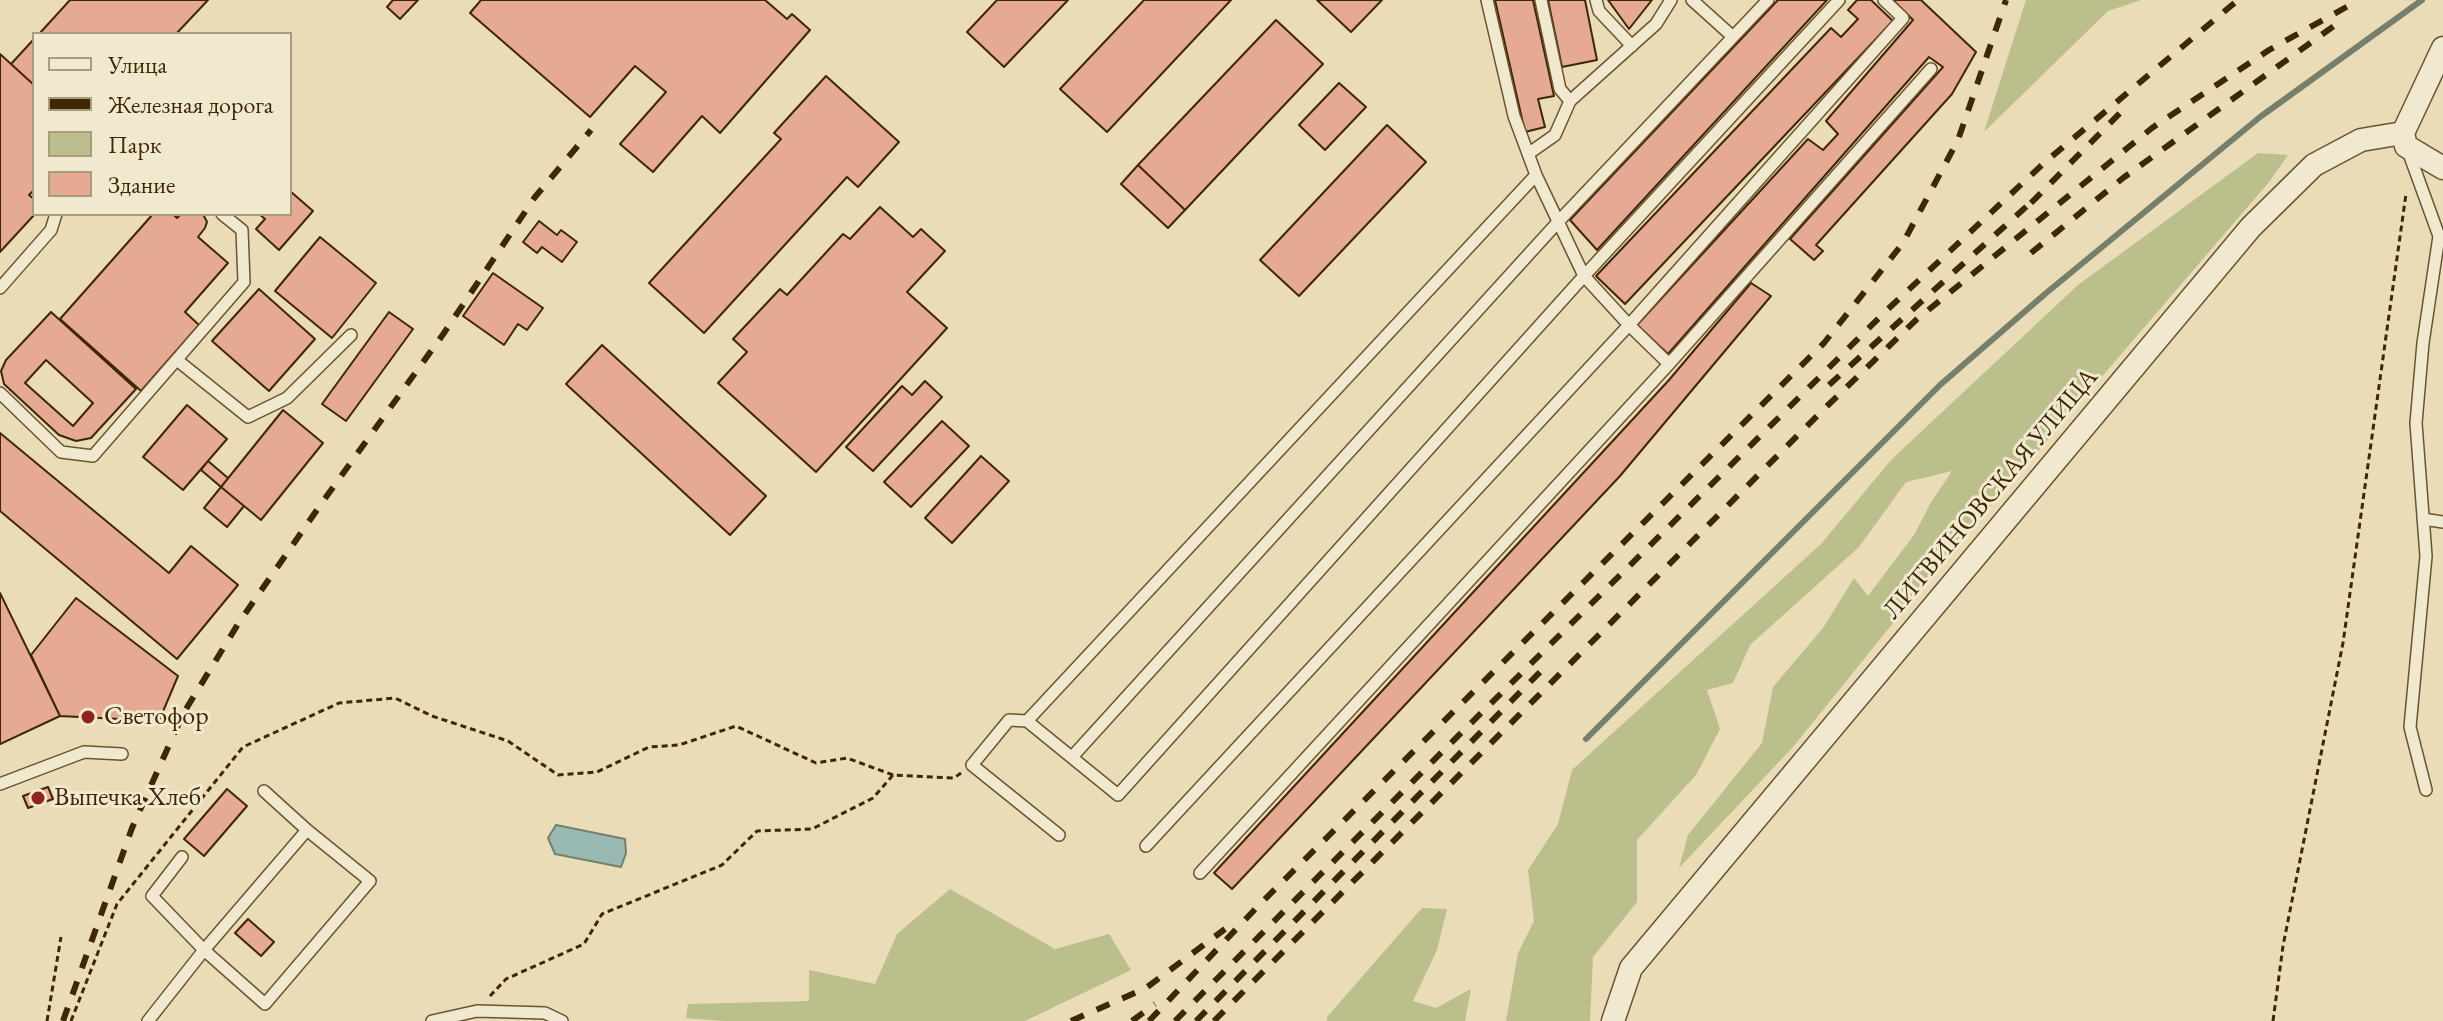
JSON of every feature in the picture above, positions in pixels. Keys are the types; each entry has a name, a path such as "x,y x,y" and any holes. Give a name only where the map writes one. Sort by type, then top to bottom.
{"street":[{"path":"2443,48 2405,139 2443,168"},
{"name":"ЛИТВИНОВСКАЯ УЛИЦА","path":"1613,1021 1631,968 2251,227 2314,165 2361,140 2405,139"}],"lane":[{"path":"1487,0 1514,116 1536,175 1584,276 1669,364"},
{"path":"1541,0 1560,89 1570,101"},
{"path":"1596,0 1599,11 1632,46"},
{"path":"1528,154 1555,135 1570,101 1656,24 1671,0"},
{"path":"1692,0 1732,36"},
{"path":"1072,757 1558,222 1768,0"},
{"path":"1059,835 972,765 1009,720 1027,721 1118,795 1584,276 1839,0"},
{"path":"1146,846 1629,325 1903,18 1884,0"},
{"path":"1200,873 1669,364 1931,69"},
{"path":"2405,139 2441,238 2423,343 2416,423 2426,556 2410,727 2426,790"},
{"path":"1027,721 1536,175"},
{"path":"0,288 51,230 55,216"},
{"path":"0,393 61,452 93,456 244,282 242,230 224,216"},
{"path":"177,360 248,417 287,398 351,335"},
{"path":"2423,519 2443,522"},
{"path":"0,784 84,752 122,754"},
{"path":"182,857 152,896 204,950 265,1004 370,881 264,791"},
{"path":"148,1021 307,830"},
{"path":"432,1021 477,1011 545,1013 562,1021"}],"path":[{"path":"2273,1021 2283,946 2343,643 2406,188"},
{"path":"71,1021 117,904 243,747 339,703 395,698 432,716 508,741 558,775 597,772 649,747 679,745 736,726 816,763 847,758 893,775 954,778 972,765"},
{"path":"477,1011 506,979 584,944 602,914 722,865 757,831 812,829 873,798 893,775"},
{"path":"47,1021 61,937"}],"green space":[{"path":"2026,0 2141,0 2108,11 1984,132"},
{"path":"2258,153 2288,155 2269,182 1935,571 1793,747 1679,868 1688,835 1762,743 1773,687 1823,628 1854,578 1868,596 1914,535 1952,471 1906,482 1859,547 1750,645 1733,683 1707,690 1720,729 1696,775 1637,840 1637,902 1593,957 1590,1021 1506,1021 1518,953 1534,921 1528,870 1558,824 1572,770 1821,544 1892,459 2078,285"},
{"path":"950,889 1055,949 1109,934 1131,970 1025,1021 724,1021 686,1018 688,1004 809,1001 809,970 875,984 897,934"},
{"path":"1422,908 1447,909 1437,950 1413,1001 1436,1008 1471,989 1465,1021 1327,1021 1327,1017"}],"water":[{"path":"556,825 625,839 626,853 621,867 555,854 548,838"}],"building":[{"path":"70,0 208,0 178,32 41,32"},
{"path":"393,0 418,0 400,19 387,7"},
{"path":"481,0 765,0 787,19 792,14 810,30 720,133 702,116 653,172 620,144 666,92 635,66 590,117 470,13"},
{"path":"997,0 1068,0 1004,67 967,32"},
{"path":"1144,0 1231,0 1107,132 1060,89"},
{"path":"1317,0 1382,0 1351,32"},
{"path":"1495,0 1533,0 1554,96 1538,99 1545,127 1525,132"},
{"path":"1548,0 1585,0 1597,60 1562,67"},
{"path":"1608,0 1652,0 1629,29"},
{"path":"1778,0 1827,0 1597,250 1570,220"},
{"path":"1857,0 1871,0 1893,21 1625,304 1596,276 1831,28 1841,37 1858,19 1848,10"},
{"path":"1893,0 1921,0 1976,52 1952,94 1816,245 1823,251 1814,260 1790,239 1943,67 1929,57 1668,354 1637,325 1808,139 1823,150 1838,134 1826,121 1913,20"},
{"path":"1276,20 1323,64 1185,210 1138,165"},
{"path":"32,41 32,83 11,64"},
{"path":"0,54 32,83 32,192 29,195 32,197 33,216 0,252"},
{"path":"826,76 899,142 858,187 847,177 704,333 649,283 781,139 774,133"},
{"path":"1339,83 1366,107 1325,150 1299,125"},
{"path":"1387,125 1426,162 1299,296 1260,260"},
{"path":"1138,165 1185,210 1168,228 1121,184"},
{"path":"292,193 313,211 279,250 256,229 265,219 261,216 292,216"},
{"path":"880,207 913,237 921,229 945,251 907,292 947,328 816,472 718,383 747,352 733,339 780,289 787,295 843,234 850,239"},
{"path":"151,216 204,216 207,222 198,237 228,263 185,312 199,325 141,391 60,319"},
{"path":"539,221 557,235 561,230 577,242 562,262 542,247 537,253 523,242"},
{"path":"320,237 376,283 332,338 275,291"},
{"path":"493,273 543,308 527,330 518,324 504,345 463,316"},
{"path":"1751,283 1771,296 1620,476 1232,889 1214,873 1669,380"},
{"path":"259,289 315,339 269,391 212,341"},
{"path":"51,312 136,389 91,438 76,441 59,435 4,384 1,371 6,360","holes":["46,360 93,403 73,426 25,383"]},
{"path":"389,312 413,329 346,421 322,404"},
{"path":"602,345 766,496 730,535 566,384"},
{"path":"925,381 942,397 873,471 846,447 902,386 912,395"},
{"path":"187,405 227,439 183,490 143,457"},
{"path":"283,410 323,443 261,520 221,487"},
{"path":"942,421 969,446 911,507 884,482"},
{"path":"0,433 169,573 191,546 238,585 177,659 0,511"},
{"path":"981,456 1009,481 952,543 925,518"},
{"path":"208,461 228,478 221,487 201,470"},
{"path":"221,487 244,506 227,527 204,508"},
{"path":"0,593 60,716 0,744"},
{"path":"76,598 178,676 159,721 60,716 31,655"},
{"name":"Выпечка Хлеб","path":"48,787 53,799 28,808 23,796"},
{"path":"227,789 247,806 204,856 184,839"},
{"path":"248,919 274,942 261,956 235,933"}],"waterway":[{"path":"1586,739 1940,385 2260,117 2422,0"}],"railway":[{"path":"1149,1021 1261,903 1824,343 1903,243 1958,140 2006,0"},
{"path":"1175,1021 1887,310 2044,163 2238,0"},
{"path":"1214,1021 1916,320 2152,128 2269,50 2359,0"},
{"path":"2031,253 2123,178 2338,23"},
{"path":"2031,203 2121,112"},
{"path":"63,1021 132,828 183,714 238,624 444,333 535,197 591,130"},
{"path":"1829,385 2037,197"},
{"path":"1196,1021 1540,672"},
{"path":"1071,1021 1146,988 1225,929"},
{"path":"1132,1021 1155,1004"}],"place":[{"name":"Светофор","path":"88,717"},
{"name":"Выпечка Хлеб","path":"38,798"}]}
